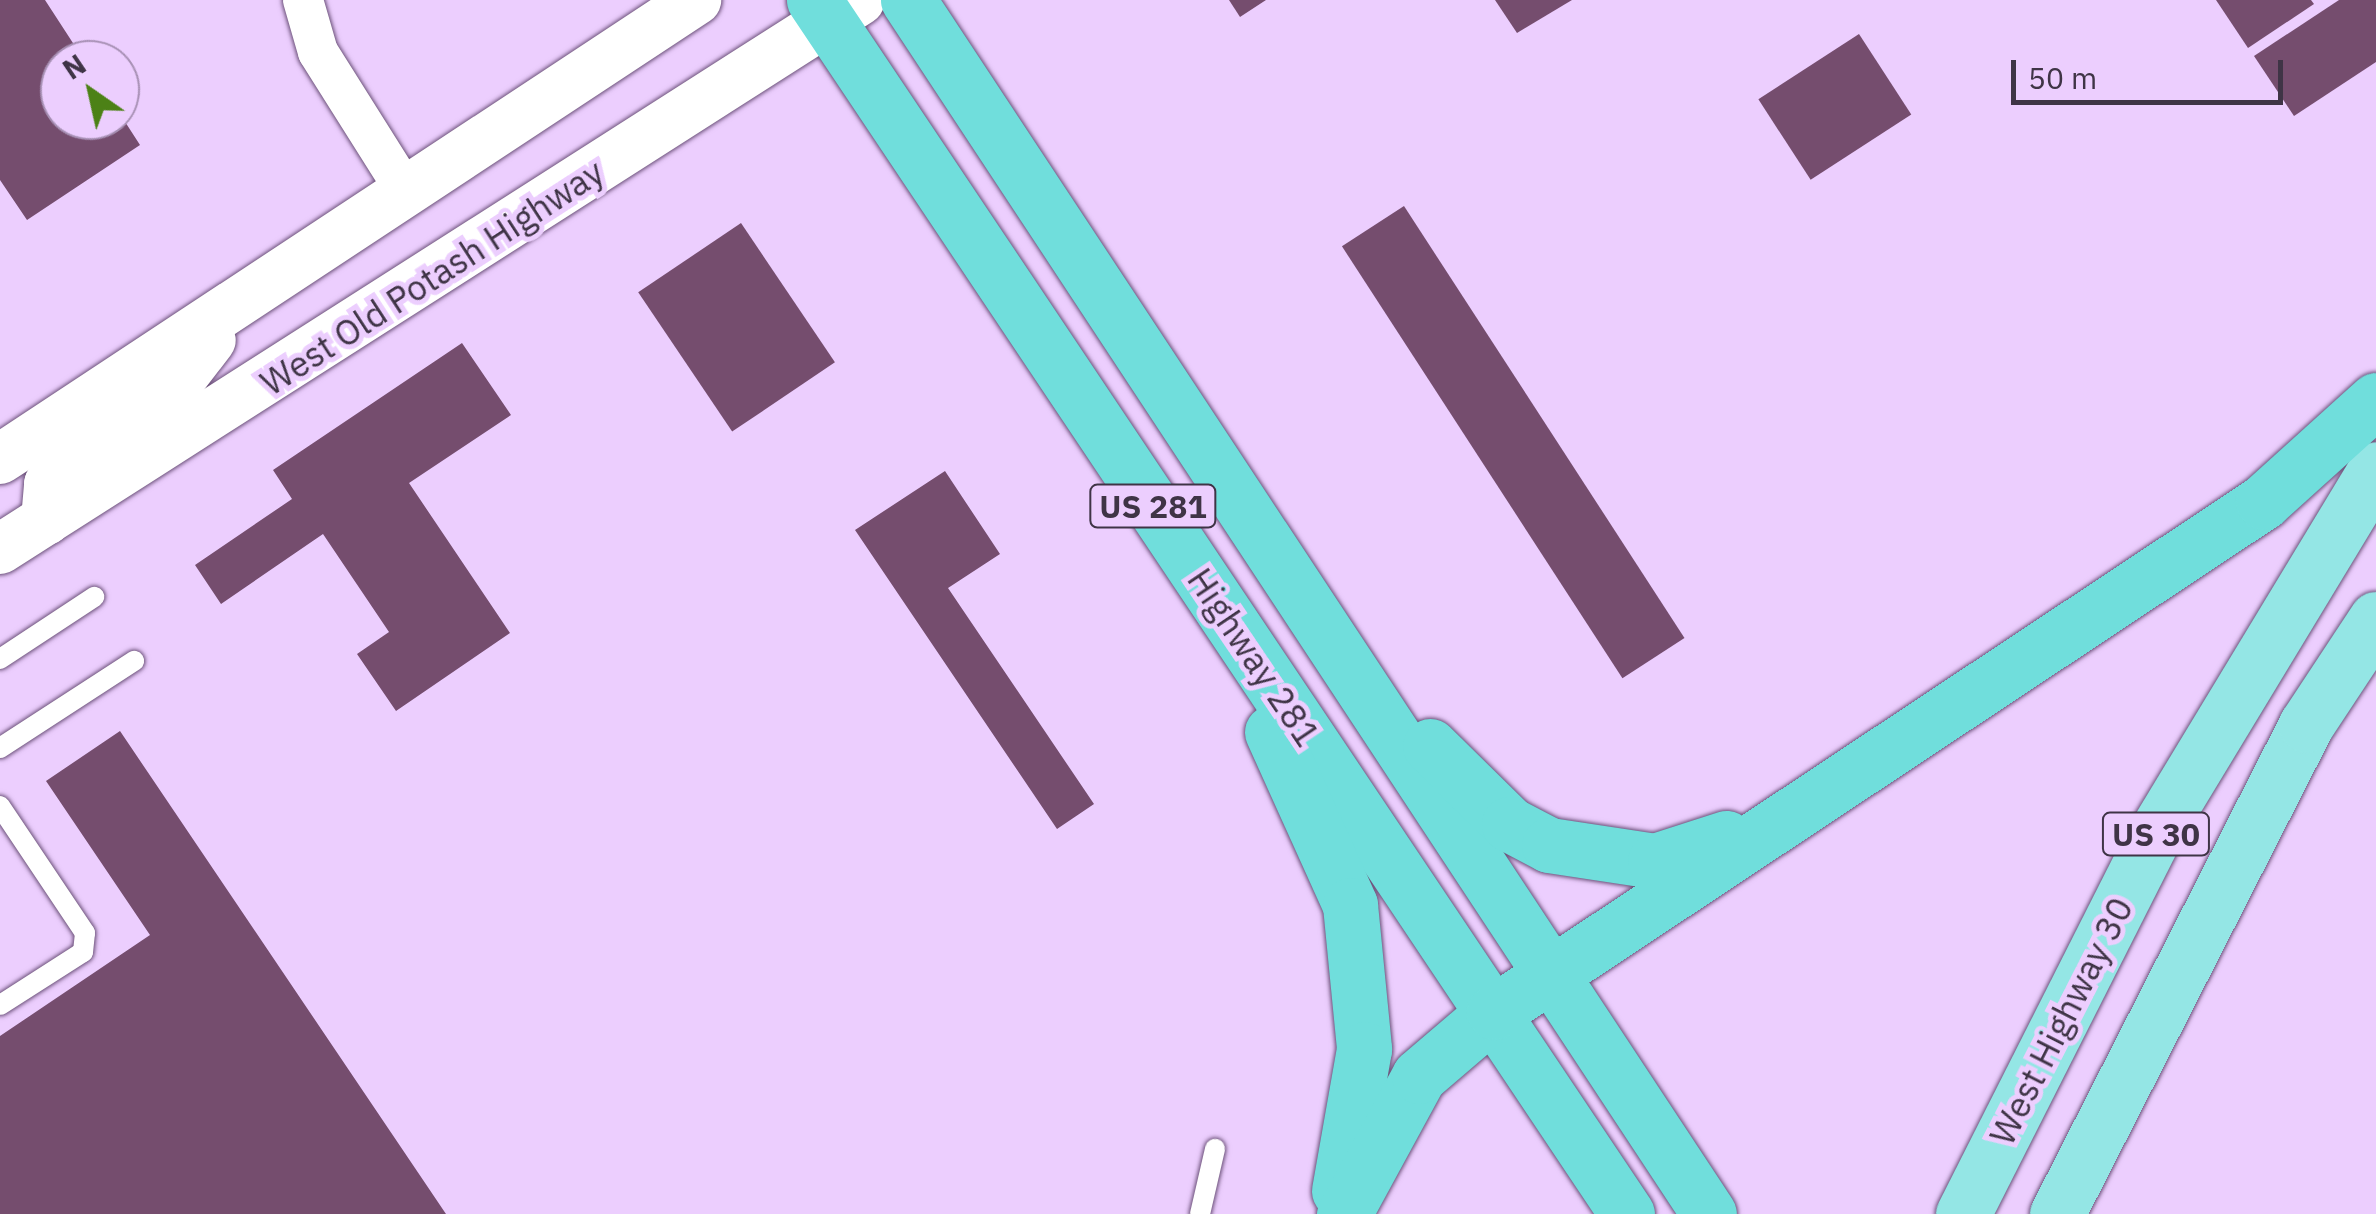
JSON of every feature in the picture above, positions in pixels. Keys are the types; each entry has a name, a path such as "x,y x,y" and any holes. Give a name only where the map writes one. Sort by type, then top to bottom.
{"highway":[{"name":"Highway 281","path":"908,0 1709,1214"},
{"name":"Highway 281","path":"834,7 1168,529 1627,1214"},
{"path":"1344,1214 1419,1076 1494,1012 1553,980 1844,778 2263,502 2376,400"},
{"path":"1236,498 1458,781 1549,845 1655,861 1711,846 1844,778"},
{"path":"1168,529 1350,906 1364,1049 1335,1214"}],"main road":[{"name":"West Highway 30","path":"1963,1214 2156,832 2376,469"},
{"name":"US 30","path":"2057,1214 2306,725 2376,619"}],"street":[{"path":"302,0 318,52 405,190"},
{"path":"0,459 696,0"},
{"name":"West Old Potash Highway","path":"0,549 834,7"},
{"path":"46,520 49,484 163,402 242,301"}],"lane":[{"path":"0,659 94,598"},
{"path":"0,748 134,661"},
{"path":"0,806 84,933 83,952 0,1006"},
{"path":"1200,1214 1214,1150"}],"building":[{"path":"0,0 45,0 71,40 40,40 40,140 137,140 140,145 27,220 0,180"},
{"path":"1229,0 1266,0 1240,17"},
{"path":"1495,0 1572,0 1517,33"},
{"path":"2216,0 2311,0 2314,4 2248,48"},
{"path":"2339,0 2376,0 2376,62 2294,116 2254,56"},
{"path":"1859,34 1911,115 1811,180 1758,99"},
{"path":"1404,206 1684,638 1622,678 1342,246"},
{"path":"741,223 835,362 732,432 638,292"},
{"path":"462,343 511,415 409,483 510,633 396,711 357,654 389,632 323,534 221,604 195,565 292,499 273,470"},
{"path":"945,471 1000,554 948,588 1094,804 1057,829 855,530"},
{"path":"120,731 446,1214 0,1214 0,1036 150,935 46,781"}]}
